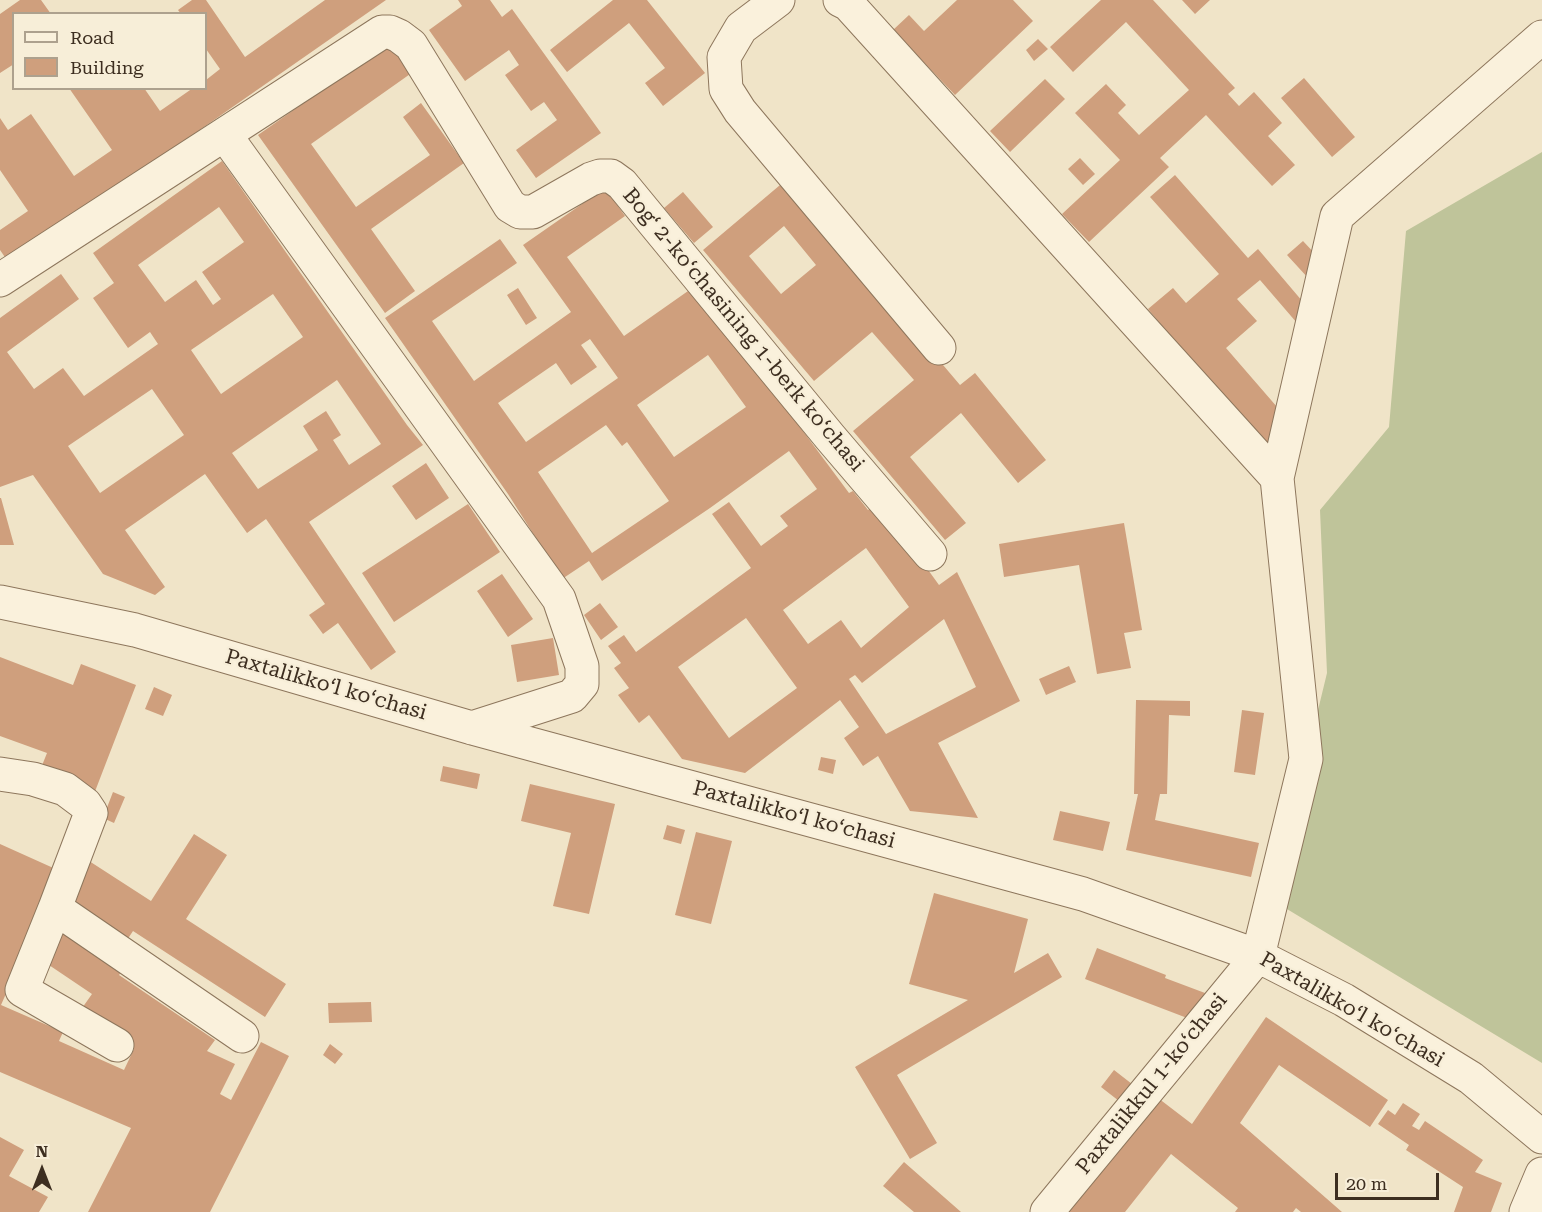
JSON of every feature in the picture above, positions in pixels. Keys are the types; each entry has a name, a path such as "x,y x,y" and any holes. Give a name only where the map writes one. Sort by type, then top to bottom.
{"street":[{"path":"778,0 741,28 724,57 726,89 740,111 939,348"},
{"path":"840,0 848,4 1277,478"},
{"name":"Bogʻ 2-koʻchasining 1-berk koʻchasi","path":"0,280 381,33 390,33 399,36 411,45 510,206 520,212 532,212 600,176 611,176 622,184 830,437 930,554"},
{"path":"1258,956 1306,759 1277,478 1337,216 1542,37"},
{"path":"225,135 559,599 582,666 582,684 572,696 472,728"},
{"name":"Paxtalikkoʻl koʻchasi","path":"0,602 135,630 472,728 1083,894 1258,956 1344,1000 1471,1078 1542,1137"},
{"path":"0,774 33,778 65,789 85,804 91,813 56,908 22,990 117,1046"},
{"path":"56,908 242,1036"},
{"name":"Paxtalikkul 1-koʻchasi","path":"1047,1212 1258,956"},
{"path":"1526,1212 1542,1174"}],"green space":[{"path":"1542,152 1542,1063 1272,900 1327,673 1320,510 1389,427 1406,231"}],"building":[{"path":"20,0 41,0 50,12 12,12 12,65 0,73 0,14"},
{"path":"192,0 206,0 245,57 325,0 386,0 9,263 0,250 0,230 28,211 0,170 0,118 8,130 31,114 74,176 112,150 70,90 145,90 160,111 190,90 207,90 207,79 220,69 207,50 207,12 180,12 178,10"},
{"path":"458,0 490,0 502,17 512,9 601,133 536,178 516,150 557,120 544,102 531,111 505,75 519,65 509,50 465,81 429,30 462,6"},
{"path":"613,0 647,0 705,73 663,106 645,83 665,68 629,23 567,72 550,50"},
{"path":"957,0 1013,0 1033,21 955,95 893,30 909,15 924,31"},
{"path":"1101,0 1153,0 1235,88 1228,94 1239,106 1254,92 1282,123 1268,136 1295,165 1272,186 1206,115 1160,158 1169,167 1089,242 1062,214 1120,160 1075,113 1106,84 1126,105 1118,113 1139,135 1189,90 1126,22 1073,72 1050,47"},
{"path":"1182,0 1210,0 1195,14"},
{"path":"1038,39 1048,49 1034,61 1026,50"},
{"path":"392,41 413,72 311,144 356,207 430,155 403,117 421,103 464,163 371,229 415,291 385,313 258,135"},
{"path":"1304,78 1355,137 1332,157 1281,98"},
{"path":"1045,79 1065,99 1010,152 990,131"},
{"path":"1080,158 1095,174 1083,185 1068,169"},
{"path":"222,161 423,445 309,522 396,652 371,670 338,623 323,634 309,615 325,604 266,519 247,533 205,474 125,530 165,587 155,595 103,574 33,475 0,487 0,318 61,274 79,299 7,352 34,389 63,368 84,396 158,344 150,332 128,348 93,298 114,283 93,253","holes":["219,207 244,242 202,272 221,299 213,305 196,280 165,302 138,265","273,294 303,337 221,394 191,350","337,380 381,444 349,465 333,440 341,435 326,411 303,426 318,450 258,489 232,453","152,389 184,435 100,493 68,446"]},
{"path":"1175,175 1248,258 1258,249 1303,302 1297,323 1260,280 1237,299 1257,321 1226,348 1284,415 1272,450 1148,309 1173,288 1186,303 1219,274 1150,197"},
{"path":"786,180 960,385 975,373 1046,460 1018,483 961,413 910,457 966,523 945,540 853,431 914,380 872,332 814,381 703,250","holes":["784,226 816,265 781,294 749,256"]},
{"path":"605,188 625,216 567,257 624,336 698,284 849,493 853,491 868,510 879,502 939,585 957,572 1020,701 938,743 978,818 910,811 878,756 863,766 844,738 859,727 840,700 745,773 682,759 649,715 639,723 618,695 629,688 614,668 621,663 608,646 624,635 636,652 751,568 712,514 729,502 761,546 788,526 780,516 817,489 789,451 602,581 589,561 562,579 508,494 385,318 500,239 517,263 432,321 474,381 571,312 523,245","holes":["590,339 618,378 526,442 498,403 556,363 571,385 597,367 581,345","708,355 746,407 674,457 637,405","606,425 622,446 627,442 669,501 592,553 538,472","866,548 909,607 861,648 841,620 808,644 783,610","746,618 797,688 729,738 678,667","944,619 976,687 886,734 849,679 855,675 862,683"]},
{"path":"683,192 713,227 694,243 664,208"},
{"path":"1303,241 1317,256 1309,279 1287,255"},
{"path":"518,288 537,318 526,325 507,295"},
{"path":"426,463 449,498 416,520 392,486"},
{"path":"1,498 14,545 0,545"},
{"path":"468,504 500,552 394,622 362,573"},
{"path":"1124,523 1142,630 1124,633 1131,668 1097,674 1079,565 1004,577 999,544"},
{"path":"502,574 533,619 508,637 477,591"},
{"path":"600,603 618,627 601,640 584,615"},
{"path":"553,638 559,675 517,682 511,645"},
{"path":"0,657 73,685 81,664 136,685 94,794 39,773 47,753 0,736"},
{"path":"1069,666 1076,682 1046,695 1039,679"},
{"path":"154,687 172,695 163,716 145,709"},
{"path":"1136,700 1190,701 1190,716 1169,715 1167,794 1160,794 1155,820 1259,843 1251,877 1126,850 1138,794 1134,794"},
{"path":"1242,710 1264,713 1255,775 1234,772"},
{"path":"821,757 836,760 833,774 818,770"},
{"path":"443,766 480,774 477,789 440,781"},
{"path":"530,784 615,804 589,914 553,906 571,833 521,821"},
{"path":"113,792 125,797 114,823 103,818"},
{"path":"1060,811 1110,822 1103,851 1053,840"},
{"path":"667,825 685,830 681,844 663,839"},
{"path":"696,832 732,841 711,924 675,915"},
{"path":"194,834 227,855 186,919 286,984 265,1017 133,931 125,943 69,907 86,859 151,901"},
{"path":"0,844 60,871 1,1005 63,1032 59,1041 124,1070 134,1049 80,1011 92,994 43,961 64,931 122,971 119,975 215,1040 207,1051 235,1064 220,1094 231,1100 261,1042 289,1056 210,1212 88,1212 131,1128 0,1072"},
{"path":"934,893 1028,919 1014,973 1048,953 1062,977 897,1075 937,1143 910,1159 855,1067 968,1000 909,984"},
{"path":"1097,948 1205,993 1195,1021 1085,979"},
{"path":"371,1002 372,1022 329,1023 328,1003"},
{"path":"1266,1017 1388,1100 1370,1127 1279,1065 1240,1123 1342,1212 1301,1212 1296,1208 1293,1212 1235,1212 1238,1208 1171,1154 1125,1212 1067,1212 1158,1098 1192,1124"},
{"path":"330,1044 343,1054 335,1064 323,1055"},
{"path":"1114,1070 1132,1084 1119,1101 1101,1087"},
{"path":"1403,1103 1420,1114 1412,1126 1419,1130 1425,1121 1483,1160 1475,1172 1502,1183 1491,1212 1454,1212 1463,1187 1406,1150 1409,1145 1378,1124 1388,1110 1395,1115"},
{"path":"0,1137 24,1150 9,1176 48,1197 39,1212 0,1212"},
{"path":"904,1162 961,1212 914,1212 883,1186"}]}
